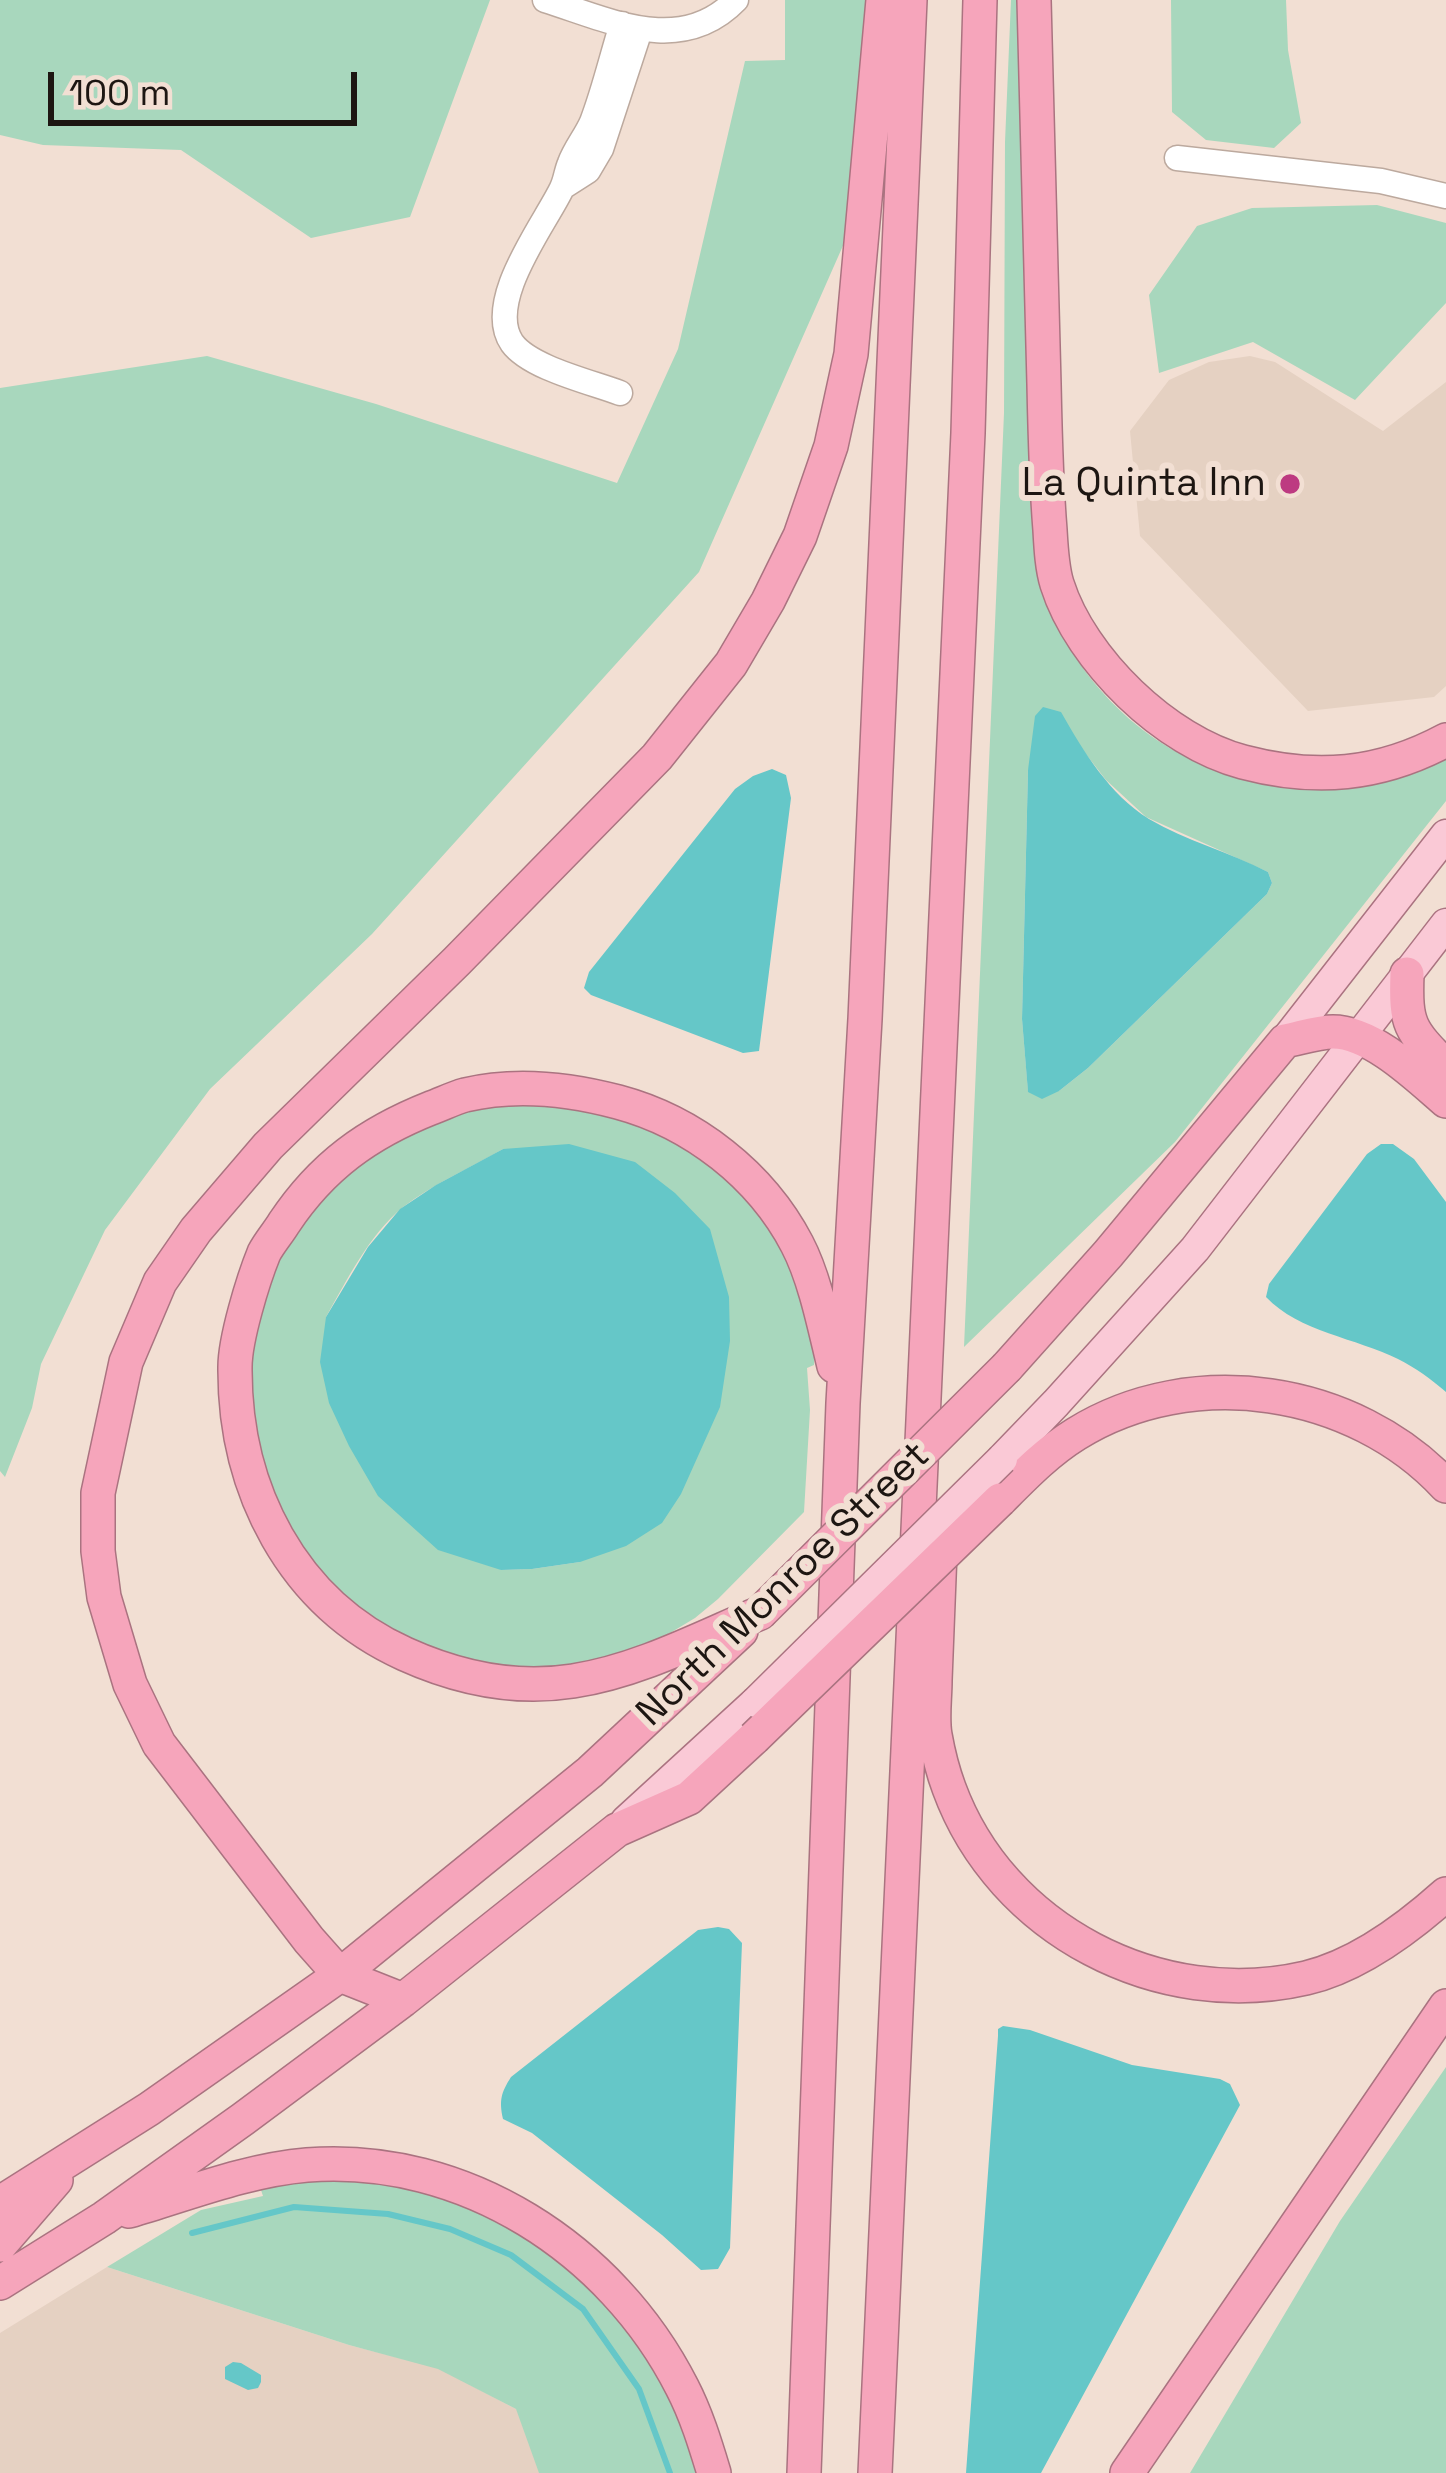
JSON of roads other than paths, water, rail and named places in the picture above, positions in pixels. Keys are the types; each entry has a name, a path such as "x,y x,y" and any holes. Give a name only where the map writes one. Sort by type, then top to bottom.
{"highway":[{"path":"403,2000 340,1976 158,1744 130,1684 104,1597 98,1551 98,1492 126,1362 160,1282 196,1230 268,1146 657,757 731,664 768,601 800,536 823,469 851,354 883,0"},
{"path":"804,2473 843,1403 865,1019 910,0"},
{"path":"875,2473 968,433 980,0"},
{"path":"1034,0 1046,489 1057,584 1073,619 1122,686 1155,716 1235,760 1285,772 1334,773 1420,754 1446,740"},
{"path":"1407,974 1409,1023 1446,1067"},
{"path":"1285,1041 1334,1032 1358,1037 1385,1052 1446,1101"},
{"name":"North Monroe Street","path":"0,2203 149,2109 340,1976 590,1772 760,1613 1006,1367 1108,1254 1285,1041"},
{"path":"760,1613 641,1664 572,1682 506,1684 442,1671 377,1641 324,1600 280,1544 252,1485 239,1425 235,1363 265,1251 300,1200 345,1154 396,1122 464,1095 521,1089 598,1096 686,1130 726,1157 759,1189 798,1245 823,1319 843,1403"},
{"path":"927,1327 945,1387 934,1732 950,1789 977,1846 1011,1888 1084,1946 1124,1966 1212,1985 1309,1977 1357,1957 1410,1926 1446,1894"},
{"path":"617,1830 689,1798 1043,1458 1119,1413 1158,1401 1226,1392 1296,1400 1366,1425 1446,1486"},
{"name":"North Monroe Street","path":"0,2283 104,2218 243,2119 403,2000 617,1830"},
{"path":"1127,2473 1446,2006"},
{"path":"0,2245 76,2156"},
{"path":"104,2218 276,2169 310,2164 416,2173 489,2199 570,2249 614,2290 680,2384 714,2473"}],"main road":[{"name":"North Monroe Street","path":"1285,1041 1446,835"},
{"name":"North Monroe Street","path":"617,1830 756,1702 1071,1387 1195,1249 1446,924"}],"street":[{"path":"545,0 631,27 682,30 715,19 736,0"},
{"path":"620,393 520,352 508,338 505,318 513,279 531,238 563,187 588,171 601,149 631,27"},
{"path":"1177,158 1381,182 1446,196"}],"water":[{"path":"1043,707 1061,712 1099,771 1135,809 1178,834 1268,872 1272,883 1267,894 1088,1068 1042,1099 1028,1092 1022,1019 1028,770 1035,716"},
{"path":"772,769 786,775 791,798 759,1051 743,1053 591,995 584,988 589,972 735,789"},
{"path":"569,1144 635,1162 710,1229 729,1297 730,1341 720,1407 681,1494 662,1523 626,1546 580,1562 501,1570 438,1550 378,1496 329,1403 320,1362 326,1317 368,1247 400,1209 503,1149"},
{"path":"1381,1144 1393,1144 1414,1159 1446,1202 1446,1392 1405,1362 1311,1326 1266,1297 1269,1284 1367,1154"},
{"path":"729,1929 742,1943 730,2248 718,2269 701,2270 532,2133 503,2119 501,2102 511,2077 698,1930"},
{"path":"998,2029 1030,2030 1132,2065 1220,2079 1230,2084 1240,2105 1041,2473 966,2473"},
{"path":"233,2362 261,2375 258,2388 248,2390 225,2379 225,2367"}],"waterway":[{"path":"192,2233 294,2207 388,2214 450,2229 511,2255 583,2309 639,2389 670,2473"}],"place":[{"name":"La Quinta Inn","path":"1290,484"}]}
